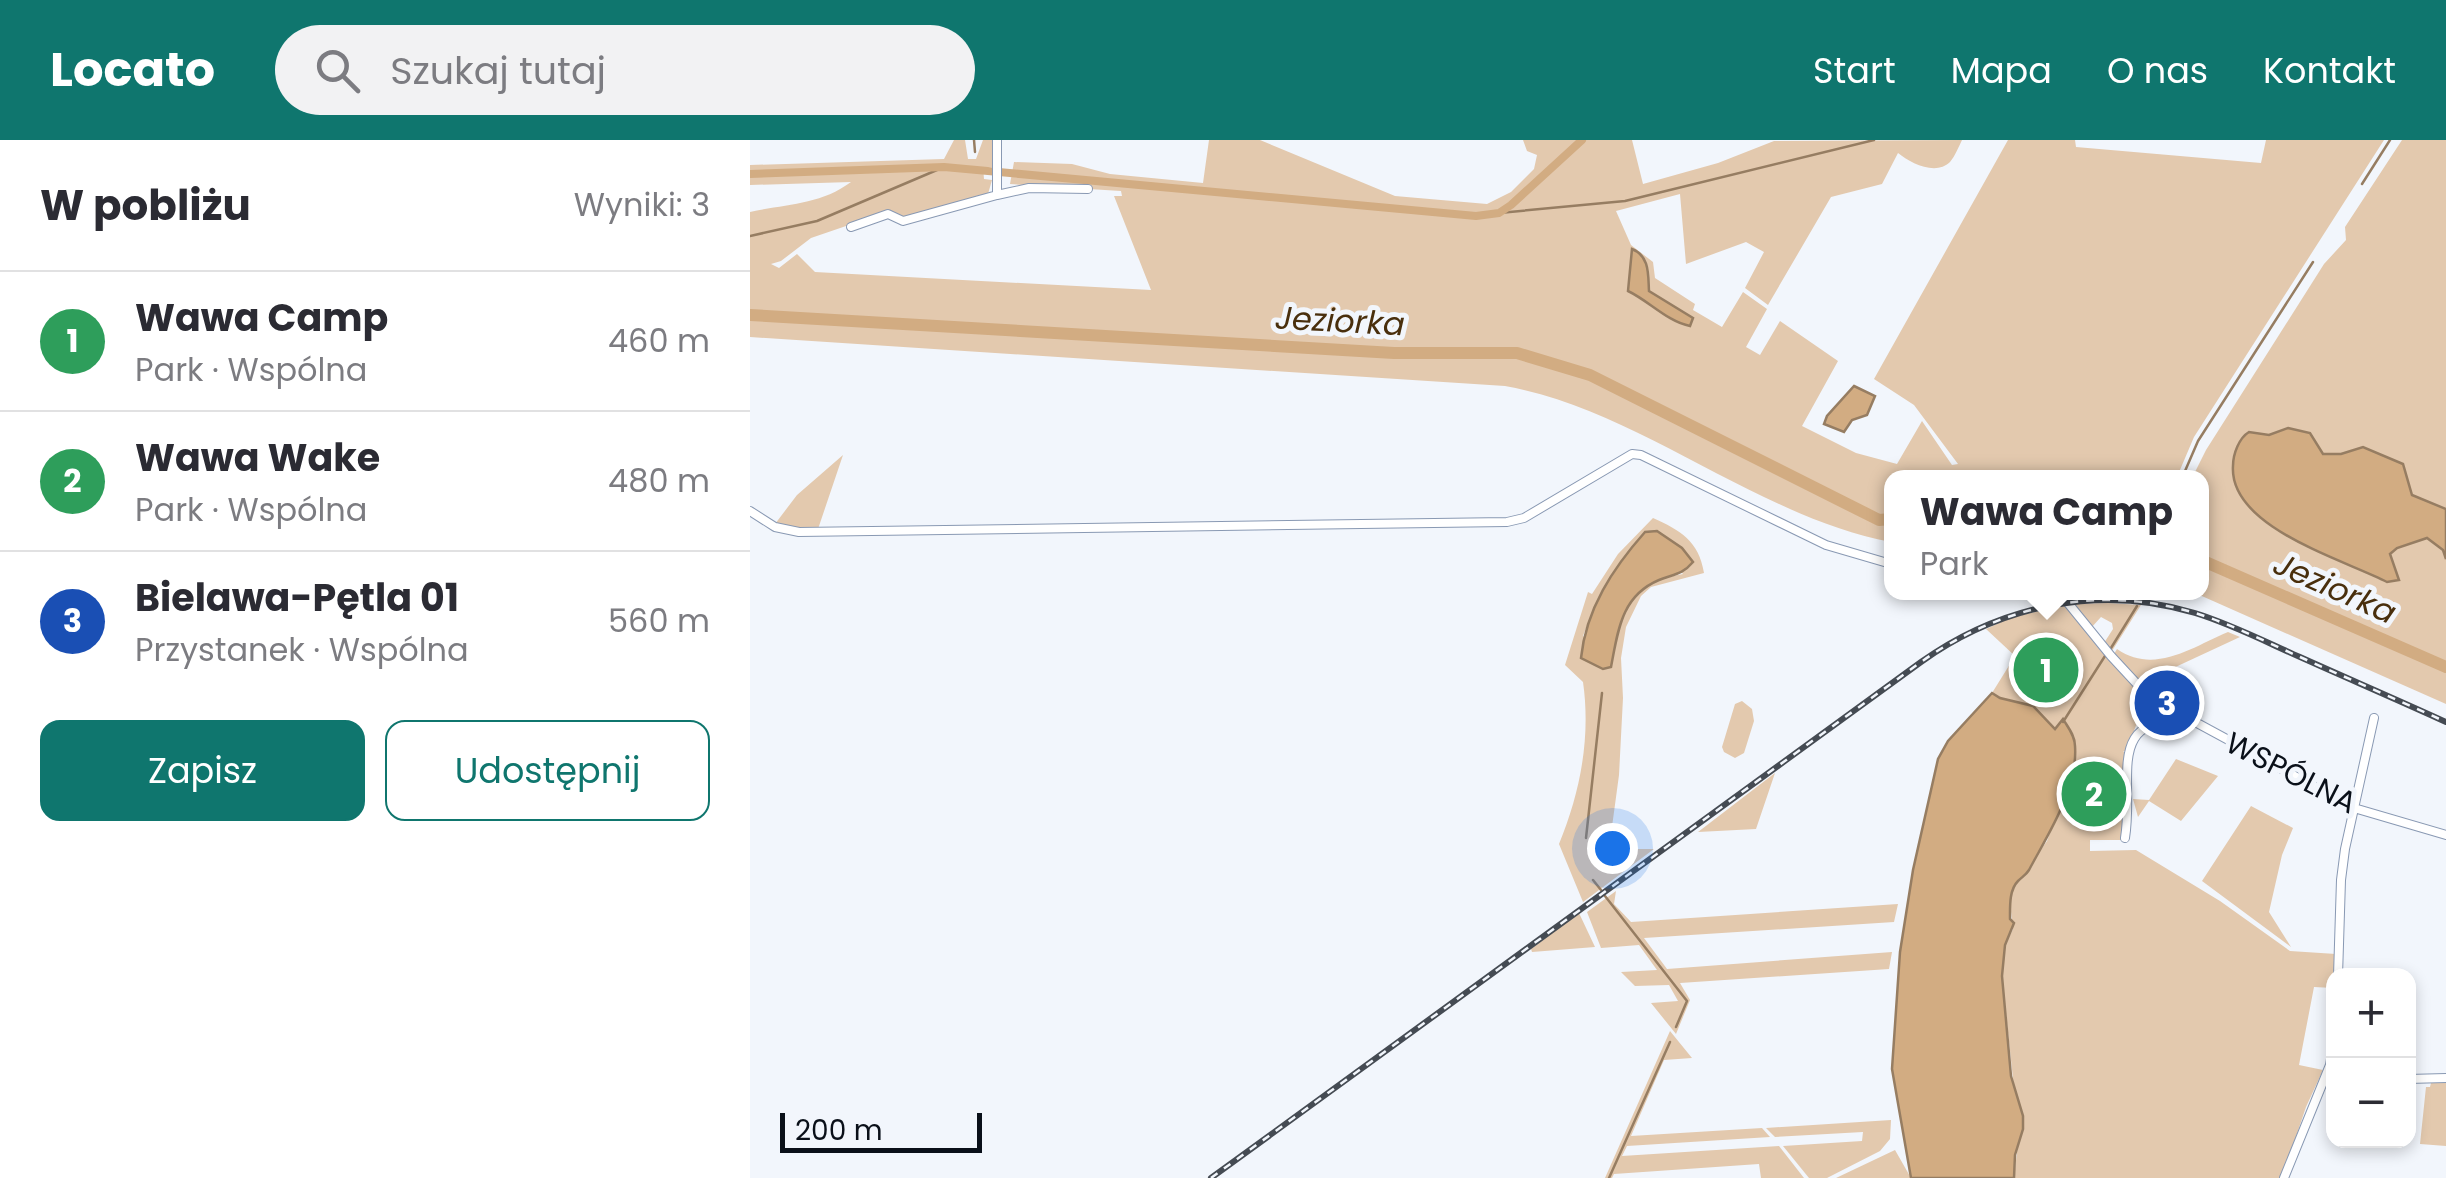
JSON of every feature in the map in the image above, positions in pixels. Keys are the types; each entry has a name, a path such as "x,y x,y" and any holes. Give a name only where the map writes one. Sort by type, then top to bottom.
{"street":[{"path":"997,140 997,190"},
{"path":"852,227 888,214 902,221 997,190 1088,189"},
{"path":"750,511 775,527 799,532 1507,522 1524,518 1620,458 1635,454 1826,544 1884,562"},
{"name":"WSPÓLNA","path":"2066,600 2130,679 2150,697 2354,808 2446,835"},
{"path":"2338,968 2341,880 2374,718"},
{"name":"WSPÓLNA","path":"2125,838 2130,812 2128,753 2135,735 2157,720 2196,723"},
{"path":"2416,1079 2446,1078"},
{"path":"2284,1178 2311,1106 2326,1084"}],"shaded area":[{"path":"954,140 965,140 968,159 976,159 983,140 993,140 992,167 983,167 984,179 992,180 988,194 905,218 887,212 811,238 771,264 779,268 797,254 815,272 1151,290 1114,196 1122,196 1121,191 1010,184 1014,162 1072,164 1110,174 1203,183 1209,140 1260,140 1395,196 1487,204 1511,192 1534,169 1537,155 1527,151 1523,140 1632,140 1643,184 1718,163 1774,141 1962,140 1952,160 1944,166 1923,166 1898,153 1882,184 1831,197 1768,305 1745,288 1764,252 1746,242 1686,264 1680,194 1616,211 1631,245 1653,262 1655,278 1695,304 1693,310 1722,327 1743,292 1767,309 1746,347 1760,355 1780,321 1838,361 1802,426 1856,453 1897,464 1922,421 1952,465 1958,464 1914,405 1874,379 2008,140 2075,140 2076,147 2261,163 2266,140 2384,140 2194,437 2180,470 1884,470 1884,540 1792,510 1603,417 1505,386 750,337 750,212 815,199 851,182 750,185 750,165 944,159"},
{"path":"2402,140 2446,140 2446,704 2209,599 2209,470 2196,470 2324,264 2346,240 2345,227"},
{"path":"1632,249 1645,261 1649,291 1693,318 1690,326 1628,291"},
{"path":"1854,386 1875,396 1867,415 1852,420 1844,432 1824,424 1827,416"},
{"path":"2288,428 2310,433 2323,454 2341,454 2363,447 2403,464 2412,495 2446,509 2446,559 2443,550 2427,538 2397,548 2390,554 2399,580 2387,582 2317,551 2268,523 2249,507 2237,488 2234,456 2249,432 2269,435"},
{"path":"843,455 818,529 775,524 797,495"},
{"path":"1653,518 1687,538 1698,553 1704,573 1651,587 1641,596 1626,627 1621,658 1619,775 1609,849 1654,849 1583,902 1559,844 1578,785 1586,724 1583,682 1565,665 1588,592 1592,594 1618,554","holes":["1645,532 1683,574 1649,586 1629,606 1611,667 1583,636 1609,581"]},
{"path":"1657,531 1682,548 1693,562 1636,595 1623,616 1611,667 1603,669 1581,658 1595,606 1633,546 1645,532"},
{"path":"2071,604 2141,605 2112,651 2104,643 2113,629 2112,623 2101,617 2091,628"},
{"path":"2064,605 2146,700 2123,751 2128,796 2122,799 2122,840 2090,840 2090,851 2136,850 2220,901 2290,951 2336,954 2335,968 2326,968 2326,988 2314,987 2299,1065 2323,1070 2282,1178 2014,1178 2019,1135 2002,976 2005,945 2013,929 2010,903 2012,890 2047,841 2073,770 2076,745 2062,719 2055,730 2033,706 2000,699 1992,693 2015,656 1986,629 2010,618"},
{"path":"2228,632 2240,637 2169,670 2152,693 2114,654 2117,649 2131,656 2159,659"},
{"path":"1992,693 2033,706 2055,729 2063,719 2075,746 2067,795 2029,870 2015,885 2011,899 2010,919 2014,923 2005,945 2002,976 2011,1076 2023,1129 2015,1155 2014,1178 1911,1178 1892,1069 1900,952 1913,870 1938,759 1948,741"},
{"path":"1742,701 1752,709 1754,721 1744,753 1735,758 1722,747 1735,704"},
{"path":"2176,759 2218,776 2181,821 2149,801 2138,817 2133,799 2149,800"},
{"path":"1775,773 1756,829 1698,832"},
{"path":"2251,806 2293,828 2282,855 2269,912 2291,947 2202,881"},
{"path":"1616,891 1614,904 1631,922 1898,904 1894,922 1644,938 1667,969 1892,952 1889,969 1680,983 1690,1000 1676,1034 1651,1003 1678,1001 1669,985 1635,986 1621,972 1657,970 1639,945 1601,948 1587,912"},
{"path":"1579,913 1595,947 1532,952 1531,949"},
{"path":"1670,1031 1692,1058 1664,1060 1631,1136 1762,1128 1770,1137 1627,1146 1622,1156 1779,1146 1804,1178 1761,1178 1759,1164 1614,1174 1605,1178"},
{"path":"2446,1083 2446,1146 2420,1144 2426,1087"},
{"path":"1891,1120 1890,1139 1880,1151 1827,1178 1809,1178 1783,1146 1862,1141 1863,1132 1775,1137 1766,1128"},
{"path":"1895,1150 1911,1178 1836,1178"}],"waterway":[{"path":"974,140 975,152"},
{"path":"750,174 944,167 1476,216 1499,213 1511,205 1582,140"},
{"path":"1499,213 1625,201 1874,140"},
{"path":"2362,184 2390,140"},
{"path":"750,236 817,221 944,167"},
{"path":"2185,470 2198,441 2313,262"},
{"name":"Jeziorka","path":"750,315 1394,353 1517,353 1590,375 1884,520"},
{"name":"Jeziorka","path":"2209,563 2446,667"},
{"path":"2111,648 2137,606"},
{"path":"2063,722 2105,656"},
{"path":"1586,838 1602,693"},
{"path":"1593,880 1601,890"},
{"path":"1605,896 1687,1001 1676,1027"},
{"path":"1609,1178 1670,1042"}],"railway":[{"path":"1211,1178 1921,662 1984,626 2052,605 2123,600 2159,604 2222,622 2446,722"}],"place":[{"name":"Wawa Camp","path":"2046,670"},
{"name":"Bielawa-Pętla 01","path":"2167,703"},
{"name":"Wawa Wake","path":"2094,794"}]}
